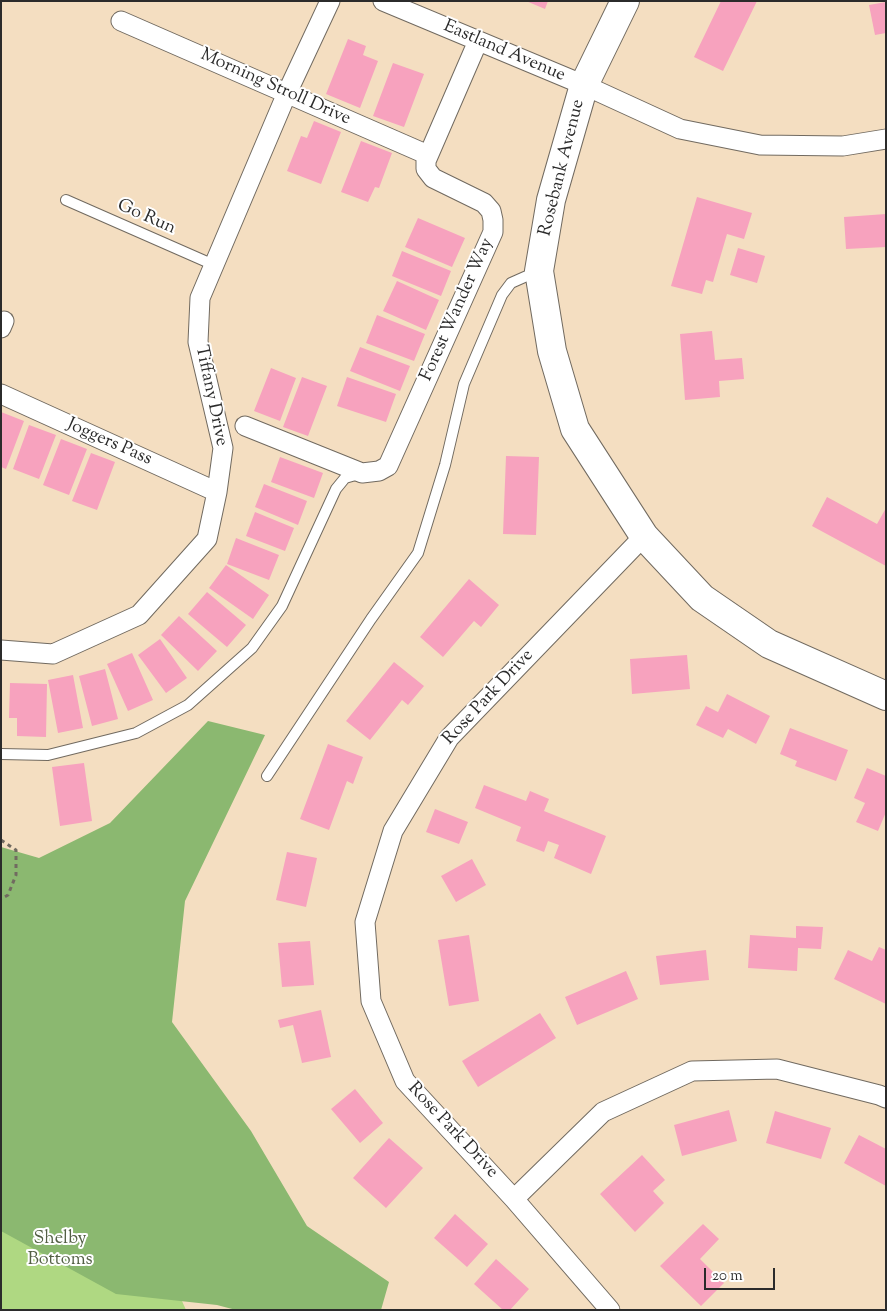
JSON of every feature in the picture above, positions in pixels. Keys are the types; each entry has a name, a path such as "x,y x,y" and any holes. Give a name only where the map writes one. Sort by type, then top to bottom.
{"street":[{"name":"Tiffany Drive","path":"1,650 54,654 140,615 207,539 224,448 198,342 200,298 287,93 330,1"},
{"name":"Eastland Avenue","path":"383,1 584,85 680,129 760,145 843,146 886,139"},
{"name":"Rosebank Avenue","path":"625,1 584,85 551,200 539,271 552,351 575,429 644,536 702,598 769,644 886,696"},
{"name":"Morning Stroll Drive","path":"122,21 428,155"},
{"path":"428,155 478,40"},
{"name":"Forest Wander Way","path":"362,473 379,471 388,466 493,232 491,211 484,203 433,178 426,169 428,155"},
{"name":"Joggers Pass","path":"1,394 217,492"},
{"path":"245,426 362,473"},
{"name":"Rose Park Drive","path":"610,1310 514,1199 405,1080 371,1001 365,922 393,831 449,738 644,536"},
{"path":"514,1199 603,1112 692,1070 777,1069 886,1098"}],"lane":[{"name":"Go Run","path":"66,200 214,265"},
{"path":"267,776 370,619 418,553 445,465 464,384 502,295 511,283 539,271"},
{"path":"1,754 48,755 136,733 188,705 252,648 282,606 336,489 345,478 362,473"}],"path":[{"path":"1,840 16,850 16,875 8,895 1,899"}],"green space":[{"path":"208,721 265,735 185,901 172,1022 251,1131 307,1226 389,1282 381,1310 236,1310 217,1305 116,1294 1,1231 1,847 39,858 110,823"},
{"name":"Shelby Bottoms","path":"1,1103 182,1301 186,1310 1,1310"}],"building":[{"path":"526,1 548,1 545,9"},
{"path":"721,1 757,1 723,71 694,57"},
{"path":"886,2 886,33 875,35 869,5"},
{"path":"348,39 366,46 363,55 378,61 360,108 326,94"},
{"path":"393,63 424,74 404,127 373,116"},
{"path":"314,121 341,132 321,184 287,171 301,136 307,138"},
{"path":"361,141 392,153 379,188 375,187 368,202 341,192"},
{"path":"697,197 752,213 744,239 727,234 713,282 706,280 702,294 671,286"},
{"path":"886,214 886,247 846,249 844,217"},
{"path":"418,218 465,238 452,267 405,247"},
{"path":"738,248 765,256 757,283 730,275"},
{"path":"402,251 451,271 441,296 392,276"},
{"path":"397,281 439,300 426,330 383,311"},
{"path":"377,315 425,334 414,361 366,343"},
{"path":"712,331 715,360 742,358 744,379 719,381 720,397 685,400 680,334"},
{"path":"360,347 410,366 400,391 350,371"},
{"path":"271,368 296,378 280,421 254,411"},
{"path":"302,377 327,386 308,436 283,427"},
{"path":"347,377 396,394 386,422 337,406"},
{"path":"1,412 24,421 6,469 1,467"},
{"path":"29,425 56,435 39,479 13,469"},
{"path":"61,439 87,449 69,495 43,485"},
{"path":"91,453 115,462 97,510 72,501"},
{"path":"506,456 539,457 536,535 503,534"},
{"path":"280,457 323,473 314,498 271,482"},
{"path":"264,484 307,501 298,525 255,507"},
{"path":"827,497 877,524 886,508 886,566 812,526"},
{"path":"255,512 294,528 285,551 246,536"},
{"path":"236,538 279,555 269,580 227,564"},
{"path":"226,565 269,595 253,619 209,588"},
{"path":"469,579 499,605 481,627 474,621 443,657 420,637"},
{"path":"207,592 246,625 227,647 188,614"},
{"path":"179,616 217,651 198,671 161,635"},
{"path":"160,639 187,678 166,693 138,655"},
{"path":"132,653 153,700 128,711 107,664"},
{"path":"687,655 690,689 632,694 630,659"},
{"path":"394,662 424,686 408,705 402,700 370,740 346,721"},
{"path":"105,669 118,719 92,726 79,676"},
{"path":"73,675 83,728 58,733 48,680"},
{"path":"10,683 47,684 46,737 17,736 17,718 9,718"},
{"path":"727,694 770,716 756,744 728,729 723,738 696,725 706,706 718,712"},
{"path":"790,728 848,750 836,781 795,766 797,761 780,754"},
{"path":"328,744 363,757 353,784 347,781 329,830 300,819"},
{"path":"84,763 92,821 60,826 52,767"},
{"path":"867,768 886,776 886,812 878,831 856,822 865,803 854,798"},
{"path":"484,785 526,801 530,791 549,799 544,811 606,836 591,874 554,858 559,845 548,841 544,852 516,841 521,827 475,808"},
{"path":"435,809 468,822 459,844 426,832"},
{"path":"287,852 317,858 306,907 276,900"},
{"path":"472,859 486,885 456,902 441,876"},
{"path":"796,926 823,927 821,949 798,948 797,971 748,968 750,935 796,938"},
{"path":"469,935 479,1001 449,1006 438,940"},
{"path":"310,941 314,985 282,987 278,943"},
{"path":"879,947 886,950 886,1004 834,979 848,950 872,961"},
{"path":"706,950 709,980 660,985 656,956"},
{"path":"626,971 638,999 577,1025 565,997"},
{"path":"321,1010 331,1057 302,1063 293,1025 280,1028 278,1020"},
{"path":"540,1013 556,1038 478,1087 462,1061"},
{"path":"355,1089 383,1123 360,1143 331,1109"},
{"path":"729,1110 737,1141 682,1156 674,1125"},
{"path":"775,1111 831,1128 821,1159 766,1143"},
{"path":"859,1135 886,1149 886,1186 844,1163"},
{"path":"389,1138 423,1168 386,1208 353,1178"},
{"path":"642,1155 665,1180 653,1191 664,1203 635,1232 600,1194"},
{"path":"455,1214 488,1244 467,1267 434,1238"},
{"path":"703,1224 719,1239 700,1259 724,1283 701,1306 660,1266"},
{"path":"496,1259 529,1289 510,1310 503,1310 474,1284"}]}
